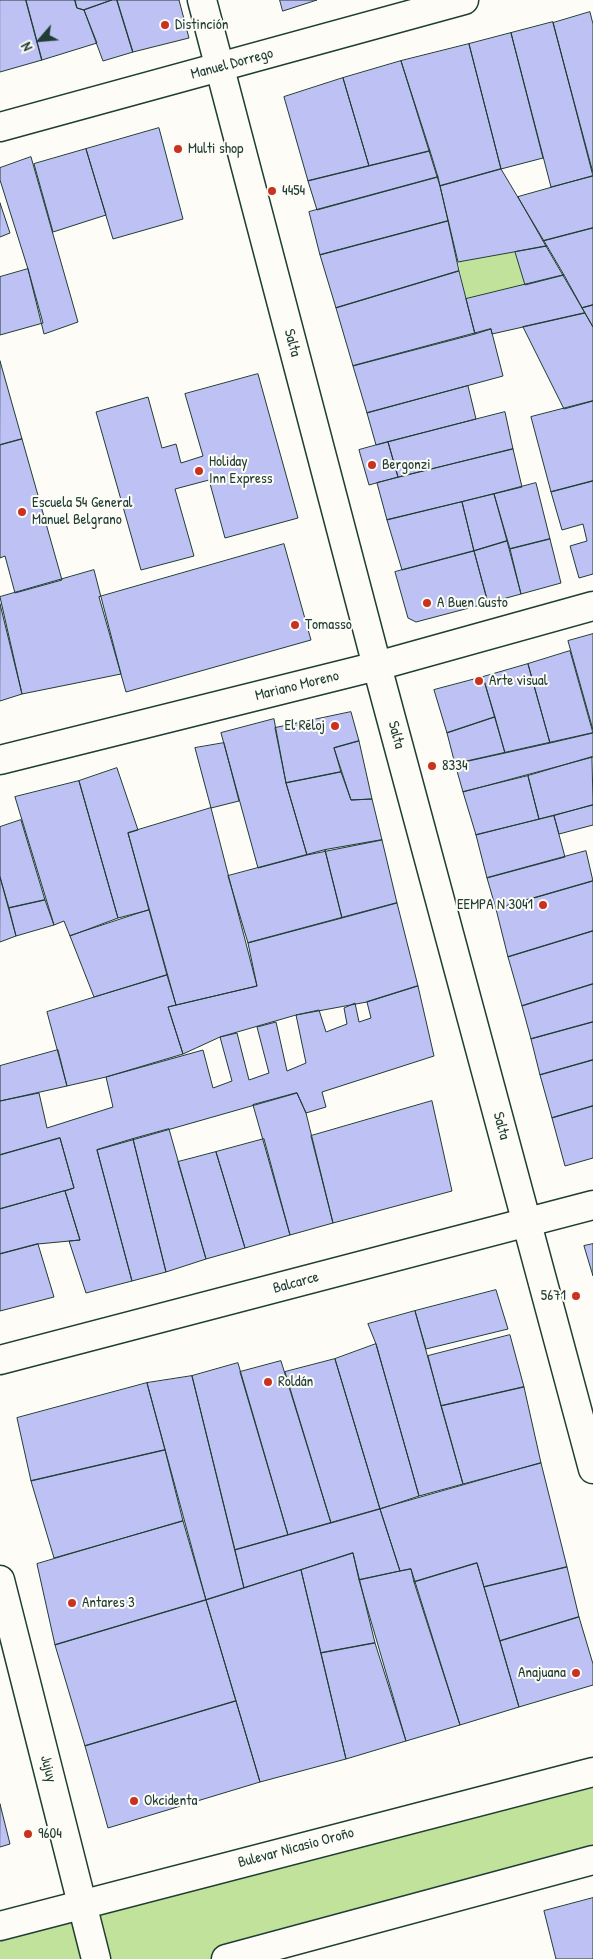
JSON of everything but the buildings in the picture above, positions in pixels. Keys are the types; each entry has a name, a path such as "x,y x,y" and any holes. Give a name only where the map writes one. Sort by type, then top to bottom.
{"main road":[{"name":"Salta","path":"202,0 377,666 593,1469"},
{"name":"Manuel Dorrego","path":"0,127 464,0"},
{"name":"Mariano Moreno","path":"0,760 377,666 593,606"},
{"name":"Balcarce","path":"0,1360 593,1205"},
{"name":"Jujuy","path":"0,1580 96,1959"},
{"name":"Bulevar Nicasio Oroño","path":"0,1926 593,1772"},
{"path":"226,1959 593,1860"}],"green space":[{"path":"515,252 525,285 466,299 458,262"},
{"path":"593,1772 593,1860 226,1959 0,1959 0,1926"}],"place":[{"name":"Distinción","path":"165,25"},
{"name":"Multi shop","path":"178,149"},
{"name":"4454","path":"272,191"},
{"name":"Bergonzi","path":"372,465"},
{"name":"Holiday Inn Express","path":"199,471"},
{"name":"Escuela 54 General Manuel Belgrano","path":"22,512"},
{"name":"A Buen Gusto","path":"427,603"},
{"name":"Tomasso","path":"295,625"},
{"name":"Arte visual","path":"479,681"},
{"name":"El Reloj","path":"335,726"},
{"name":"8334","path":"432,766"},
{"name":"EEMPA N 3041","path":"543,905"},
{"name":"5671","path":"576,1296"},
{"name":"Roldán","path":"268,1382"},
{"name":"Antares 3","path":"72,1603"},
{"name":"Anajuana","path":"576,1673"},
{"name":"Okcidenta","path":"134,1801"},
{"name":"9604","path":"28,1834"}]}
